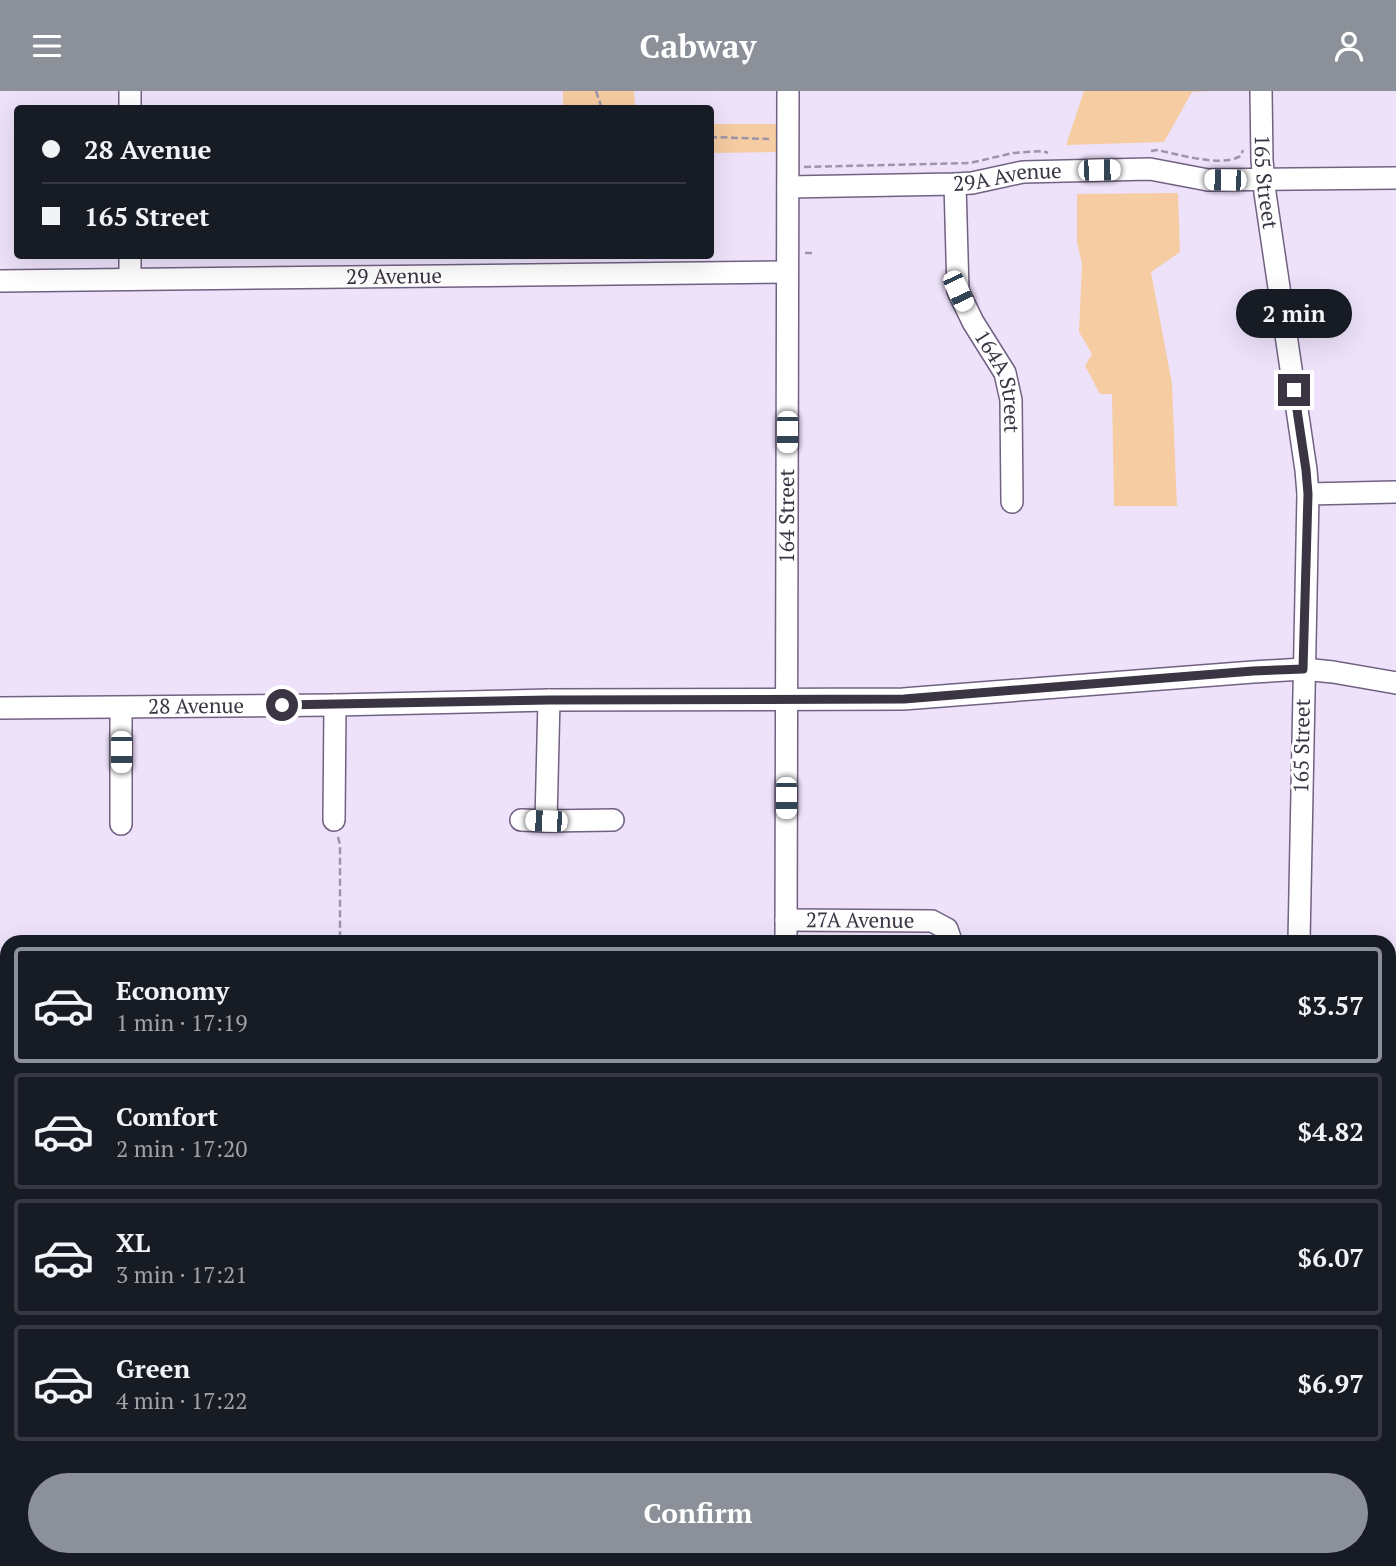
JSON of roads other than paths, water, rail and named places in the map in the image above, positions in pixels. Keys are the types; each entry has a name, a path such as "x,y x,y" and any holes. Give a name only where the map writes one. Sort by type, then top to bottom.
{"street":[{"name":"164 Street","path":"786,935 788,91"},
{"name":"165 Street","path":"1261,91 1263,180 1308,494 1299,935"},
{"name":"29A Avenue","path":"788,187 955,184 1023,172 1150,169 1208,180 1396,178"},
{"name":"164A Street","path":"955,184 958,291 973,322 1005,373 1011,400 1012,502"},
{"path":"130,259 130,279"},
{"name":"29 Avenue","path":"0,281 788,272"},
{"path":"1308,494 1396,492"},
{"name":"28 Avenue","path":"0,708 549,700 904,699 1303,669 1396,683"},
{"path":"546,821 549,700"},
{"path":"334,820 335,705"},
{"path":"121,708 121,824"},
{"path":"522,820 613,820"},
{"name":"27A Avenue","path":"786,920 932,921 947,929 949,935"}]}
